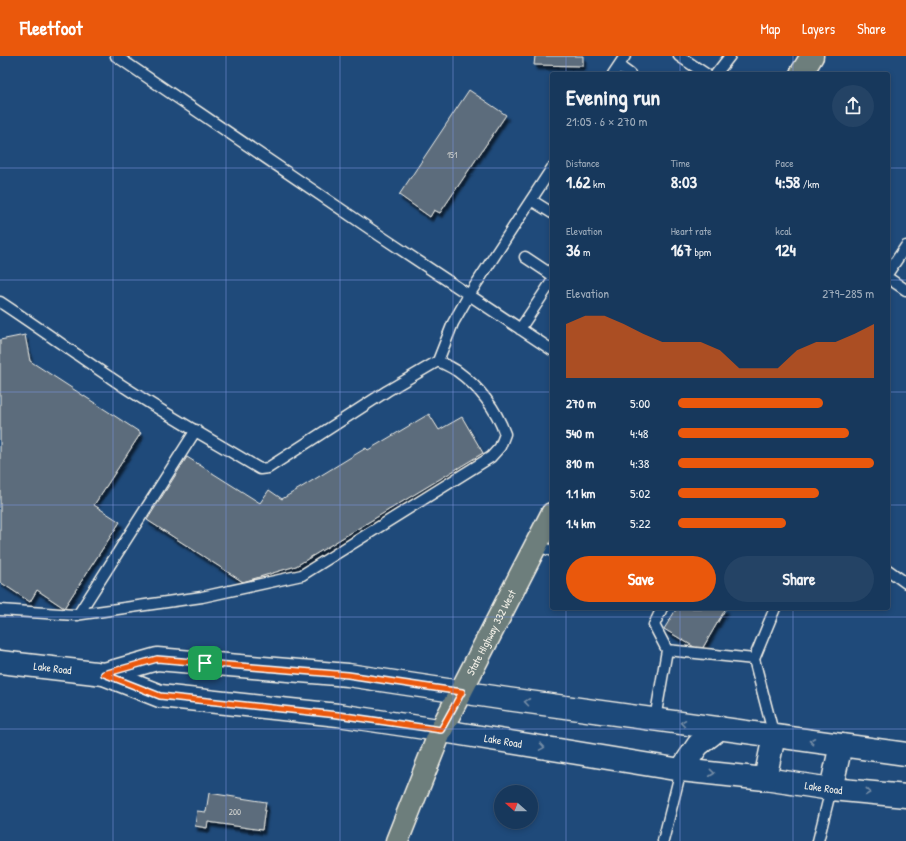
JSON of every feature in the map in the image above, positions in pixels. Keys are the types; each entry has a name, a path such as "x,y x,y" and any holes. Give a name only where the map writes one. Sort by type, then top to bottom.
{"main road":[{"path":"802,72 812,56"},
{"name":"State Highway 332 West","path":"396,841 441,730 544,548 550,522"}],"street":[{"name":"Lake Road","path":"104,674 157,659 348,675 906,754"},
{"name":"Lake Road","path":"0,662 104,674 160,696 338,715 441,730 681,770 766,779 831,789 906,796"},
{"path":"681,770 698,745 720,728"},
{"path":"766,779 774,736"},
{"path":"831,789 841,745"}],"lane":[{"path":"116,56 550,349"},
{"path":"616,70 625,56"},
{"path":"680,56 703,72"},
{"path":"718,72 730,56"},
{"path":"0,302 38,326 112,379 260,469 268,468 438,360 453,323 469,295 550,171"},
{"path":"531,200 550,212"},
{"path":"890,270 906,246"},
{"path":"525,257 550,274"},
{"path":"890,279 906,290"},
{"path":"520,329 550,283"},
{"path":"0,610 78,615 202,597 302,575 491,457 500,447 505,434 499,418 479,390 457,370 438,360"},
{"path":"78,615 196,430"},
{"path":"890,571 906,583"},
{"path":"655,719 667,650 654,625 661,610"},
{"path":"774,736 754,659 775,610"},
{"path":"667,650 754,659"},
{"path":"663,841 681,770"},
{"path":"818,841 831,789"}],"building":[{"path":"535,56 583,56 583,66 534,65"},
{"path":"469,90 506,115 440,213 434,210 430,217 399,195"},
{"path":"25,335 30,361 141,433 94,505 120,522 64,608 37,590 30,602 0,582 0,340"},
{"path":"429,414 439,430 462,417 483,453 296,566 243,582 147,520 187,457 260,503 269,490 282,499 366,448 368,450"},
{"path":"676,610 725,610 701,651 664,629"},
{"path":"209,793 266,802 262,830 208,822 207,828 195,826 197,811 206,812"}],"route":[{"path":"157,659 205,663 348,675 462,692 441,730 338,715 160,696 104,674 157,659"}]}
